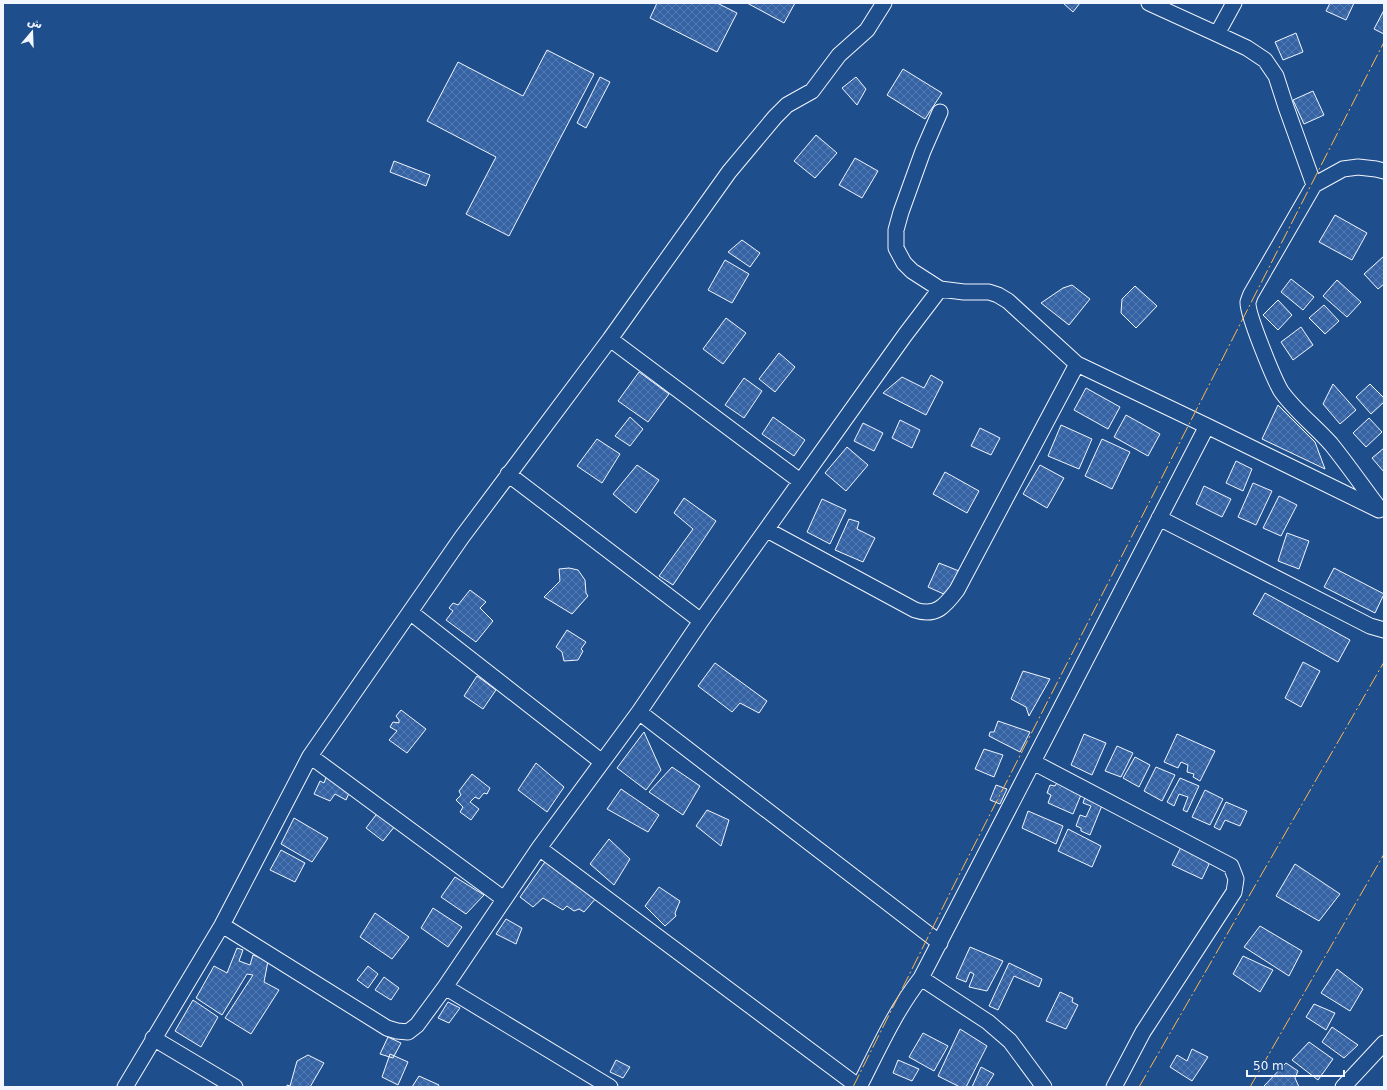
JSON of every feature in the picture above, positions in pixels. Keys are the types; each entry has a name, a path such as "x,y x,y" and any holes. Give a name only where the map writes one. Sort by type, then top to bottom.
{"street":[{"path":"125,1087 222,925 310,756 467,530 610,339 729,172 775,117 787,105 812,91 839,55 867,30 884,3"},
{"path":"1148,3 1247,48 1265,60 1276,76 1314,185"},
{"path":"1217,34 1234,3"},
{"path":"940,112 923,151 896,230 896,248 904,263 912,271 940,289 964,292 989,292 998,295 1008,301 1077,364 1382,511"},
{"path":"1382,511 1331,444 1300,413 1281,390 1250,315 1248,303 1251,294 1314,185 1344,169 1358,167 1384,171"},
{"path":"222,925 387,1028 397,1032 408,1032 417,1025 445,988 539,848 639,712 800,481 940,289"},
{"path":"610,339 800,481"},
{"path":"766,530 915,610 924,613 935,612 949,600 957,590 1077,364"},
{"path":"539,848 859,1087 893,1022 911,991 921,978 940,943 1207,426"},
{"path":"508,474 701,621"},
{"path":"1159,518 1370,626 1384,630"},
{"path":"410,612 602,762"},
{"path":"639,712 940,943"},
{"path":"310,756 504,899"},
{"path":"1033,762 1231,866 1236,879 1234,892 1143,1032 1114,1087"},
{"path":"921,978 988,1022 1010,1041 1044,1087"},
{"path":"445,988 610,1087"},
{"path":"153,1038 235,1087"},
{"path":"1344,1087 1384,1043"}],"building":[{"path":"657,3 717,3 737,13 717,52 650,18"},
{"path":"747,3 795,3 784,23"},
{"path":"1063,3 1080,3 1073,12"},
{"path":"1330,3 1354,3 1346,20 1326,11"},
{"path":"1384,10 1384,34 1374,29"},
{"path":"1296,33 1303,52 1283,60 1275,42"},
{"path":"547,50 594,74 509,236 466,214 496,157 427,121 458,62 523,96"},
{"path":"903,69 942,93 925,119 887,95"},
{"path":"600,77 610,82 586,128 577,123"},
{"path":"856,77 866,89 857,105 842,88"},
{"path":"1313,91 1324,115 1304,124 1293,100"},
{"path":"816,135 837,153 815,178 794,161"},
{"path":"855,158 878,171 862,198 839,185"},
{"path":"394,161 430,175 426,186 390,172"},
{"path":"1335,215 1367,233 1352,260 1319,242"},
{"path":"742,240 760,253 750,267 728,252"},
{"path":"1384,256 1384,284 1378,289 1364,274"},
{"path":"725,260 749,274 732,303 708,290"},
{"path":"1291,279 1314,297 1303,310 1281,292"},
{"path":"1337,280 1361,302 1347,317 1323,296"},
{"path":"1072,285 1090,299 1069,325 1041,303 1063,288"},
{"path":"1135,286 1157,306 1136,328 1121,313 1122,299"},
{"path":"1278,300 1292,315 1278,330 1263,315"},
{"path":"1324,305 1339,321 1325,334 1309,318"},
{"path":"726,318 746,333 723,364 703,349"},
{"path":"1301,327 1313,345 1293,360 1281,342"},
{"path":"779,353 795,367 775,392 759,379"},
{"path":"639,372 669,394 648,422 618,401"},
{"path":"931,375 943,382 926,415 883,393 902,377 924,388"},
{"path":"744,378 762,391 744,418 725,405"},
{"path":"1333,384 1356,410 1340,424 1323,404"},
{"path":"1370,384 1384,398 1384,402 1371,414 1356,397"},
{"path":"1086,388 1120,407 1108,429 1074,410"},
{"path":"1278,405 1315,442 1325,469 1262,439"},
{"path":"1126,415 1160,434 1148,456 1114,437"},
{"path":"630,417 643,429 630,446 615,436"},
{"path":"773,417 805,440 794,456 762,434"},
{"path":"1369,418 1382,432 1366,447 1353,433"},
{"path":"900,420 920,430 912,448 892,438"},
{"path":"863,423 883,433 874,451 854,441"},
{"path":"1061,425 1092,439 1079,469 1048,456"},
{"path":"980,428 1000,438 991,455 971,446"},
{"path":"597,439 620,454 602,483 577,466"},
{"path":"1102,439 1130,452 1112,489 1085,476"},
{"path":"847,447 868,465 846,491 825,473"},
{"path":"1384,448 1384,472 1372,458"},
{"path":"1236,461 1252,469 1243,491 1226,483"},
{"path":"637,465 659,480 636,513 613,494"},
{"path":"1040,465 1064,478 1047,508 1023,494"},
{"path":"945,472 979,491 967,513 933,494"},
{"path":"1253,483 1272,491 1256,525 1238,517"},
{"path":"1204,486 1231,499 1222,517 1196,504"},
{"path":"1279,496 1297,505 1281,536 1263,528"},
{"path":"684,498 716,521 673,585 659,576 693,529 674,513"},
{"path":"822,499 846,510 830,544 807,532"},
{"path":"849,519 859,522 857,529 875,538 863,562 835,550"},
{"path":"1287,533 1309,541 1299,569 1278,561"},
{"path":"939,563 959,571 946,595 928,587"},
{"path":"569,568 578,570 585,580 586,593 588,596 572,614 544,597 560,581 559,569"},
{"path":"1334,568 1384,594 1375,613 1324,587"},
{"path":"470,590 486,602 480,608 493,621 476,642 446,620 453,611 449,608 453,603 458,605"},
{"path":"1265,593 1350,640 1338,662 1253,614"},
{"path":"567,630 586,642 581,649 583,651 578,660 564,661 562,652 556,647"},
{"path":"1303,662 1320,671 1301,707 1285,698"},
{"path":"715,663 767,701 759,713 740,703 732,712 698,686"},
{"path":"1023,671 1050,679 1029,716 1026,707 1011,699"},
{"path":"477,676 496,690 483,709 464,696"},
{"path":"401,710 426,729 407,753 389,740 397,731 390,727 393,722 399,723 396,716"},
{"path":"998,721 1030,732 1020,752 989,736 990,732 994,732"},
{"path":"644,732 661,770 646,790 617,768"},
{"path":"1084,734 1106,743 1092,775 1071,765"},
{"path":"1177,734 1215,751 1200,781 1193,777 1194,774 1187,772 1188,765 1181,762 1178,768 1164,762"},
{"path":"1117,746 1133,753 1121,777 1105,771"},
{"path":"984,749 1003,755 994,777 975,769"},
{"path":"1135,757 1150,765 1139,787 1123,778"},
{"path":"536,763 564,787 547,812 518,790"},
{"path":"672,767 700,786 683,815 649,792"},
{"path":"1156,767 1175,775 1162,801 1144,791"},
{"path":"472,774 490,788 487,794 484,793 479,799 475,797 470,802 479,809 471,820 460,812 463,807 456,800 461,795 459,791"},
{"path":"327,775 350,791 346,800 335,794 330,801 314,794 320,781 324,783"},
{"path":"1180,778 1199,786 1187,812 1183,810 1188,797 1179,794 1174,806 1167,802"},
{"path":"1059,779 1083,790 1073,814 1048,803 1051,795 1047,793 1050,785 1055,786"},
{"path":"996,785 1007,789 1000,804 990,800"},
{"path":"621,789 659,815 648,832 607,809"},
{"path":"1205,790 1223,799 1210,825 1192,817"},
{"path":"1085,797 1103,803 1090,835 1081,831 1081,828 1076,826 1080,815 1086,817 1091,806 1083,803"},
{"path":"1226,802 1247,811 1240,826 1225,820 1220,830 1214,827"},
{"path":"707,810 729,820 721,846 696,826"},
{"path":"379,811 395,826 383,841 366,828"},
{"path":"1028,811 1063,826 1056,844 1022,828"},
{"path":"294,818 328,838 312,862 281,844"},
{"path":"1068,829 1101,846 1092,867 1058,851"},
{"path":"609,839 630,859 614,885 590,864"},
{"path":"1182,845 1212,858 1202,879 1172,865"},
{"path":"281,850 305,863 295,882 270,870"},
{"path":"547,859 597,897 584,912 579,909 574,911 567,906 563,910 543,898 533,907 520,897"},
{"path":"1295,864 1340,894 1319,921 1276,896"},
{"path":"455,877 484,895 466,914 441,897"},
{"path":"659,887 680,901 675,913 676,916 665,926 645,906"},
{"path":"433,908 462,927 448,947 421,928"},
{"path":"375,913 409,937 392,959 360,937"},
{"path":"506,919 522,928 516,944 496,934"},
{"path":"1260,926 1302,951 1289,976 1244,947"},
{"path":"970,947 1003,961 987,991 969,987 974,974 970,972 966,982 956,978"},
{"path":"237,948 243,950 239,961 250,965 253,955 268,961 264,982 279,990 251,1034 225,1018 253,975 247,974 222,1015 196,998 214,966 227,973"},
{"path":"1243,956 1273,970 1260,992 1233,974"},
{"path":"1009,963 1042,979 1039,987 1014,976 998,1010 989,1006"},
{"path":"368,966 378,974 368,988 357,980"},
{"path":"1337,969 1363,989 1350,1011 1321,993"},
{"path":"384,977 399,988 391,1000 375,990"},
{"path":"1060,992 1073,998 1072,1002 1078,1005 1066,1029 1046,1021"},
{"path":"193,1000 218,1017 201,1047 175,1031"},
{"path":"448,1002 460,1008 449,1023 438,1018"},
{"path":"1314,1004 1335,1013 1326,1030 1306,1017"},
{"path":"1332,1027 1358,1045 1344,1058 1322,1042"},
{"path":"960,1029 987,1046 966,1087 960,1087 938,1076"},
{"path":"923,1033 948,1046 934,1071 909,1057"},
{"path":"388,1037 401,1043 393,1058 380,1054"},
{"path":"1309,1042 1333,1059 1318,1080 1292,1060"},
{"path":"1192,1049 1208,1057 1192,1081 1170,1067 1177,1055 1187,1061"},
{"path":"390,1054 408,1062 398,1085 382,1077"},
{"path":"308,1055 324,1063 310,1087 287,1087 287,1085 290,1086 297,1061"},
{"path":"616,1060 630,1067 623,1078 610,1072"},
{"path":"898,1060 919,1069 912,1081 893,1073"},
{"path":"1286,1063 1298,1071 1295,1078 1299,1087 1264,1086"},
{"path":"981,1067 994,1074 986,1087 972,1087"},
{"path":"419,1076 439,1085 438,1087 412,1087"}],"power":[{"path":"853,1087 957,879 1384,42"},
{"path":"1139,1087 1384,662"},
{"path":"1250,1087 1384,854"}]}
